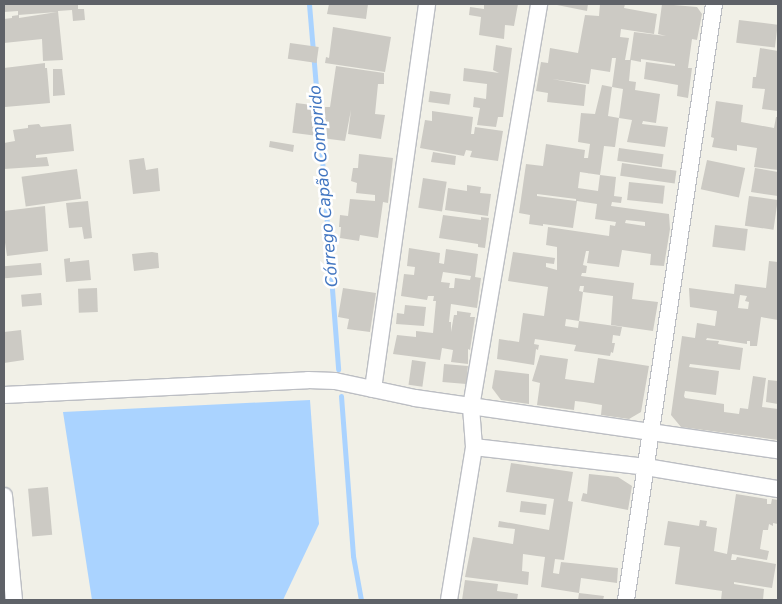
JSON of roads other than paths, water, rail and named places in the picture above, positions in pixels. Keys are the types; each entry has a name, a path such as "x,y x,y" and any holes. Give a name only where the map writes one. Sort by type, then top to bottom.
{"street":[{"path":"373,389 427,4"},
{"path":"449,600 474,447 471,407 539,4"},
{"path":"626,600 714,4"},
{"path":"4,395 308,380 335,382 471,407 778,450"},
{"path":"474,447 646,467 778,489"},
{"path":"4,496 14,600"}],"water":[{"path":"310,400 319,524 283,600 92,600 63,412"}],"waterway":[{"name":"Córrego Capão Comprido","path":"309,4 318,111"},
{"name":"Córrego Capão Comprido","path":"319,120 338,369"},
{"name":"Córrego Capão Comprido","path":"341,396 353,556 361,600"}]}
